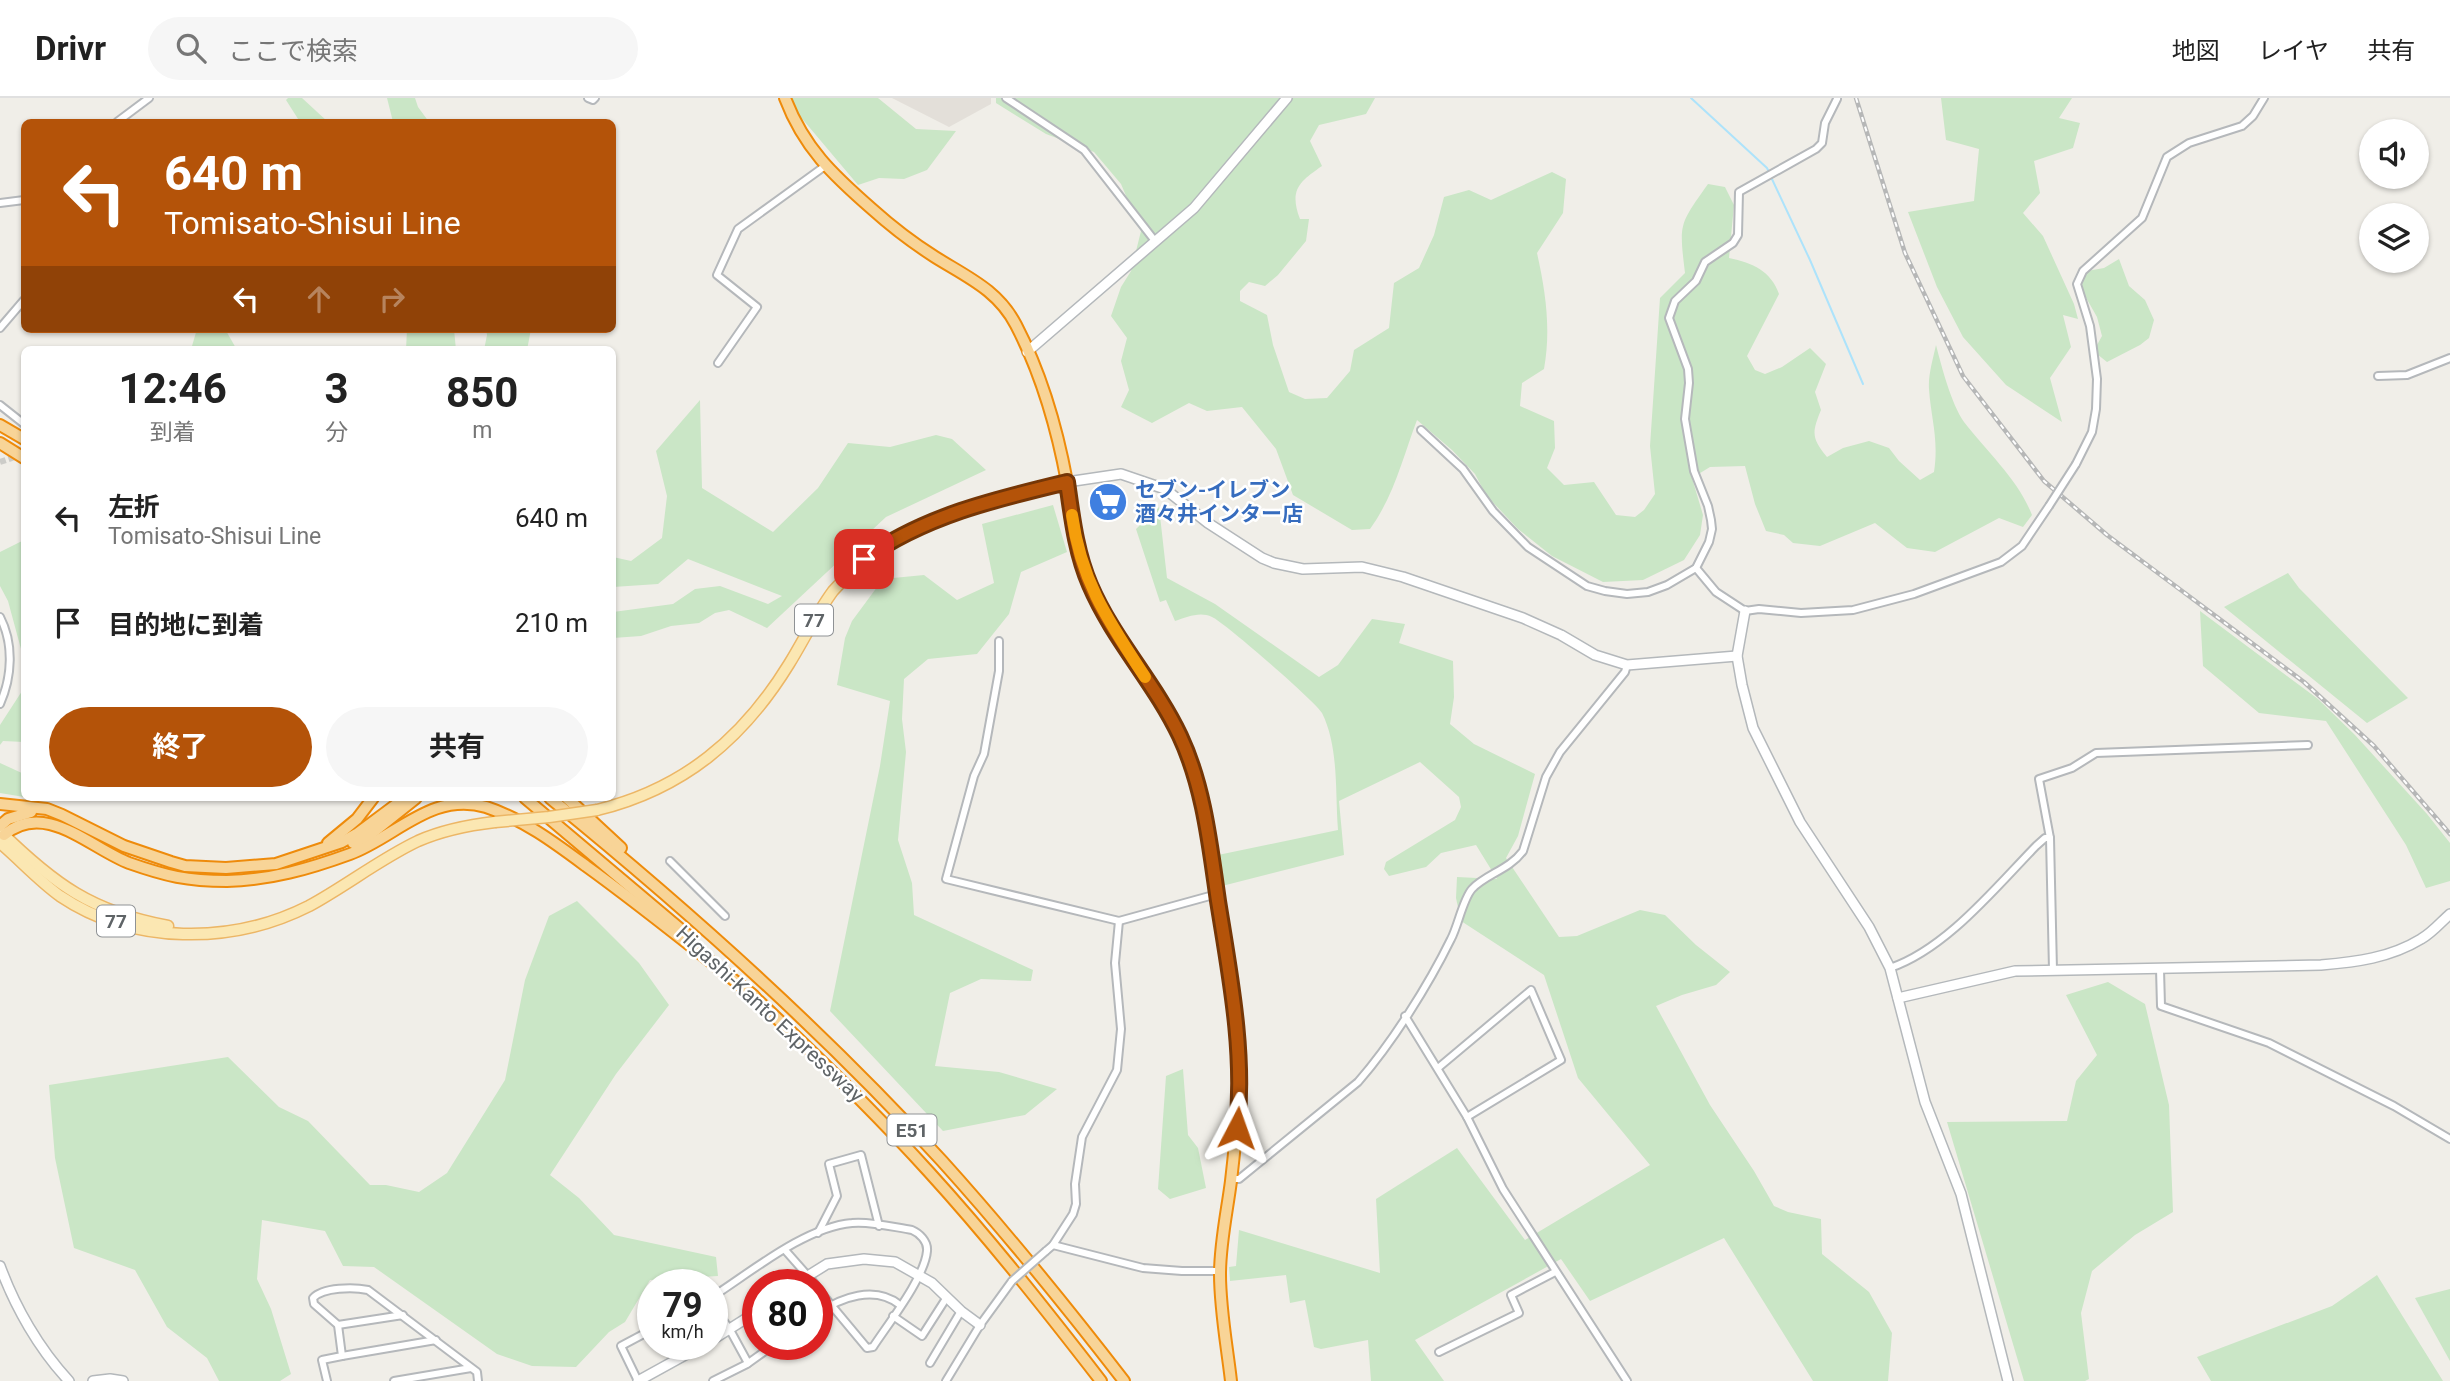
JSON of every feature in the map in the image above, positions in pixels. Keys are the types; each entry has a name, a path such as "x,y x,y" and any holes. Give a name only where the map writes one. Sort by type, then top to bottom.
{"highway":[{"path":"785,98 793,120 825,166 900,233 985,286 1009,313 1053,416 1073,524 1089,584 1108,620 1168,712 1181,737 1199,792 1236,1025 1239,1112 1220,1270 1222,1312 1231,1381"},
{"path":"0,425 21,437"},
{"path":"0,443 21,456"},
{"path":"326,845 357,819 371,801"},
{"path":"0,804 47,810 72,819 124,846 185,866 226,868 276,864 326,845 342,842 401,801"},
{"path":"330,860 347,846 372,833 412,801"},
{"name":"Higashi-Kanto Expressway","path":"529,801 623,879 754,996 872,1111 1010,1265 1101,1381"},
{"name":"Higashi-Kanto Expressway","path":"554,801 675,902 789,1007 941,1161 1024,1255 1124,1381"},
{"path":"570,801 675,902"},
{"path":"1,834 22,824 42,822 64,828 128,862 181,879 239,880 273,878 361,849 407,821 439,807 455,804 484,807 533,829 560,847 613,885 754,996"},
{"path":"1,834 8,819 22,813 55,813"}],"main road":[{"name":"77","path":"1,834 59,883 110,912 148,923 185,929 255,925 308,906 418,841 453,828 597,810 628,801 675,780 705,761 733,737 769,694 833,591 864,559 918,527 983,503 1067,482"}],"street":[{"path":"120,119 149,98"},
{"path":"587,98 595,98"},
{"path":"1006,98 1084,150 1154,242"},
{"path":"1027,352 1194,208 1287,98"},
{"path":"1420,430 1463,469 1493,511 1528,547 1587,586 1627,594 1648,592 1667,585 1696,568 1709,542 1712,529 1708,506 1694,471 1685,419 1688,369 1670,318 1671,308 1696,281 1705,262 1733,243 1738,236 1739,192 1816,149 1822,143 1825,123 1838,98"},
{"path":"1696,568 1716,592 1745,611 1759,609 1801,613 1853,610 1914,594 2001,562 2022,545 2076,464 2092,432 2096,389 2090,326 2077,284 2082,271 2142,218 2166,157 2189,143 2242,126 2253,116 2264,98"},
{"path":"718,363 757,307 717,275 738,229 825,166"},
{"path":"0,203 21,201"},
{"path":"0,328 21,304"},
{"path":"2378,376 2407,375 2450,358"},
{"path":"0,405 21,422"},
{"path":"1067,482 1121,474 1165,489 1208,523 1274,563 1303,569 1362,567 1403,576 1523,618 1561,635 1595,655 1627,665 1737,656"},
{"path":"1745,611 1737,656 1747,708 1762,747 1800,822 1869,927 1890,968 1926,1102 1961,1194 2008,1381"},
{"path":"0,617 10,658 10,675 0,704"},
{"path":"999,641 999,671 984,754 974,776 946,879 1119,921 1217,894"},
{"path":"1231,1179 1239,1179 1358,1082 1372,1066 1452,937 1472,890 1516,861 1523,851 1546,777 1560,752 1625,672 1627,665"},
{"path":"2053,970 2050,838 2039,779 2072,768 2096,753 2308,746"},
{"path":"1890,968 1934,944 1960,922 2036,846 2045,838 2050,838"},
{"path":"670,861 725,916"},
{"path":"1898,998 2015,971 2321,965 2360,961 2396,952 2424,938 2450,914"},
{"path":"946,1381 980,1325 1012,1281 1053,1245 1076,1204 1077,1161 1082,1137 1117,1070 1121,1029 1115,962 1119,921"},
{"path":"2160,969 2161,1006 2269,1043 2395,1106 2450,1139"},
{"path":"1438,1068 1531,990 1561,1060 1467,1117"},
{"path":"1405,1016 1467,1117 1503,1189 1627,1381"},
{"path":"818,1233 837,1196 829,1164 861,1155 879,1226"},
{"path":"728,1287 818,1233 852,1223 912,1230 922,1237 928,1249 919,1275 873,1347 867,1348 833,1305"},
{"path":"1053,1245 1143,1268 1220,1270"},
{"path":"785,1251 801,1269"},
{"path":"819,1269 827,1264 864,1259 895,1262 932,1283 980,1325"},
{"path":"0,1266 3,1285 43,1351 69,1381"},
{"path":"1439,1352 1519,1313 1511,1295 1555,1272"},
{"path":"342,1356 338,1325 314,1304 314,1295 357,1287 368,1290 436,1340 477,1372 478,1381"},
{"path":"833,1304 855,1295 875,1295 890,1297 900,1305"},
{"path":"893,1316 922,1336 947,1297"},
{"path":"930,1363 961,1311"},
{"path":"338,1325 403,1315"},
{"path":"730,1330 742,1322"},
{"path":"728,1327 748,1363"},
{"path":"637,1338 621,1346 638,1381 676,1360"},
{"path":"327,1381 323,1360 436,1340"},
{"path":"713,1381 752,1360"},
{"path":"394,1381 471,1368"},
{"path":"93,1381 124,1381"}],"shaded area":[{"path":"892,98 991,98 991,104 949,127"}],"green space":[{"path":"302,98 325,119 298,119 286,100"},
{"path":"387,98 415,98 427,119 392,119"},
{"path":"791,98 878,98 916,129 956,131 927,170 904,179 879,178 858,185 799,115"},
{"path":"996,98 1375,98 1366,114 1319,125 1310,141 1322,166 1302,182 1296,194 1300,219 1309,219 1306,241 1278,275 1265,286 1249,282 1240,291 1240,301 1267,315 1273,345 1289,392 1305,399 1327,398 1350,371 1354,350 1389,328 1394,283 1419,268 1434,235 1444,197 1469,190 1491,200 1552,172 1566,179 1563,213 1537,253 1546,311 1544,369 1522,383 1520,406 1554,421 1555,448 1547,468 1564,485 1594,482 1616,515 1635,517 1644,510 1655,494 1650,446 1660,298 1685,273 1682,234 1691,208 1708,184 1725,187 1734,205 1729,258 1760,269 1771,279 1779,294 1747,356 1755,370 1765,374 1782,367 1810,348 1826,364 1815,392 1821,410 1815,435 1818,445 1827,457 1843,448 1869,441 1889,448 1920,480 1934,472 1935,439 1929,384 1936,345 1947,385 1959,414 2019,490 2032,515 2023,527 1999,518 1935,552 1907,548 1875,523 1820,546 1793,543 1784,535 1766,531 1755,504 1745,466 1710,467 1692,478 1703,515 1700,535 1684,560 1643,580 1603,582 1552,556 1518,529 1486,495 1475,474 1417,420 1386,503 1370,529 1352,530 1293,495 1276,449 1242,407 1207,411 1189,403 1152,423 1121,407 1129,390 1121,361 1127,338 1111,316 1121,287 1131,271 1141,231 1121,184 1094,152 1046,134 996,103"},
{"path":"1941,98 2072,98 2059,118 2080,123 2073,148 2034,161 2040,193 2023,213 2043,236 2074,304 2078,319 2063,315 2071,347 2050,378 2062,422 2006,385 1963,337 1937,287 1908,212 1974,201 1979,149 1946,140"},
{"path":"2119,259 2129,286 2145,300 2154,320 2149,338 2107,362 2097,354 2097,345 2102,336 2097,317 2080,287 2087,271 2104,268"},
{"path":"196,333 227,333 235,346 192,346"},
{"path":"407,333 454,333 456,346 406,346"},
{"path":"530,333 528,346 485,346 487,335"},
{"path":"700,400 702,488 773,532 818,488 848,443 890,447 936,435 952,439 986,470 886,517 767,628 729,610 715,613 699,623 671,626 641,636 616,638 616,612 673,604 695,589 720,586 768,604 782,596 688,559 658,584 616,587 616,558 631,561 662,538 667,496 656,451"},
{"path":"1053,505 1067,552 1021,572 1009,614 977,654 928,659 904,679 902,719 906,752 898,840 912,883 914,915 1033,970 1031,981 981,979 950,993 935,1066 999,1072 1057,1089 1025,1115 943,1131 830,1011 880,766 890,701 837,685 845,638 852,621 883,579 924,575 957,600 994,583 982,524"},
{"path":"1159,507 1167,578 1215,604 1319,677 1338,665 1372,619 1405,624 1399,643 1453,661 1454,697 1450,724 1474,744 1535,774 1518,836 1506,858 1559,937 1577,936 1640,910 1665,915 1696,945 1730,972 1716,985 1656,1006 1710,1105 1774,1206 1821,1219 1822,1254 1869,1292 1892,1333 1888,1381 1813,1381 1724,1238 1590,1301 1561,1259 1415,1340 1444,1381 1371,1381 1368,1340 1321,1349 1314,1347 1305,1300 1290,1303 1286,1275 1230,1281 1229,1267 1236,1266 1239,1230 1380,1273 1376,1199 1457,1148 1525,1240 1650,1165 1578,1078 1544,975 1461,921 1456,898 1457,877 1497,879 1476,845 1441,853 1426,867 1389,876 1384,869 1386,862 1455,820 1461,807 1459,797 1420,762 1339,801 1344,855 1222,886 1218,855 1338,830 1334,755 1322,713 1270,663 1212,617 1198,615 1175,621 1166,600 1160,602 1136,529"},
{"path":"21,542 21,649 8,601 0,586 0,552"},
{"path":"2288,573 2299,588 2408,698 2367,723 2224,607"},
{"path":"2200,611 2318,699 2355,735 2450,843 2450,881 2426,888 2406,845 2326,721 2259,713 2203,666"},
{"path":"21,693 21,742 3,741 0,745 0,725"},
{"path":"0,763 21,773 21,796 0,793"},
{"path":"577,901 639,963 669,1005 616,1074 550,1175 579,1198 614,1235 716,1257 717,1269 637,1269 637,1302 625,1322 609,1332 576,1367 532,1366 497,1354 374,1267 343,1266 325,1231 262,1220 257,1279 271,1309 291,1374 280,1381 219,1381 207,1358 167,1327 135,1270 74,1248 55,1158 49,1085 228,1057 279,1107 308,1121 370,1185 386,1185 419,1192 447,1173 505,1080 525,980 549,916"},
{"path":"2108,982 2145,1004 2169,1105 2173,1212 2135,1235 2092,1271 2081,1313 2089,1379 2024,1381 1947,1122 2067,1121 2076,1081 2097,1055 2066,995"},
{"path":"1183,1069 1188,1135 1198,1148 1206,1188 1170,1199 1158,1189 1166,1076"},
{"path":"2377,1275 2443,1381 2211,1381 2197,1357 2332,1306"},
{"path":"2450,1289 2450,1361 2415,1298"}],"waterway":[{"path":"1691,98 1769,172"},
{"path":"1771,177 1863,384"}],"tunnel":[{"path":"0,462 18,456"}],"railway":[{"path":"1856,98 1905,253 1963,376 2044,481 2107,535 2304,682 2374,746 2450,834"}],"slow traffic":[{"path":"1072,515 1089,584 1108,620 1145,677"}],"place":[{"name":"セブン-イレブン 酒々井インター店","path":"1108,502"}],"route":[{"path":"864,559 882,546 935,520 983,503 1067,482 1073,524 1089,584 1108,620 1168,712 1181,737 1199,792 1236,1025 1239,1085 1237,1128"}]}
